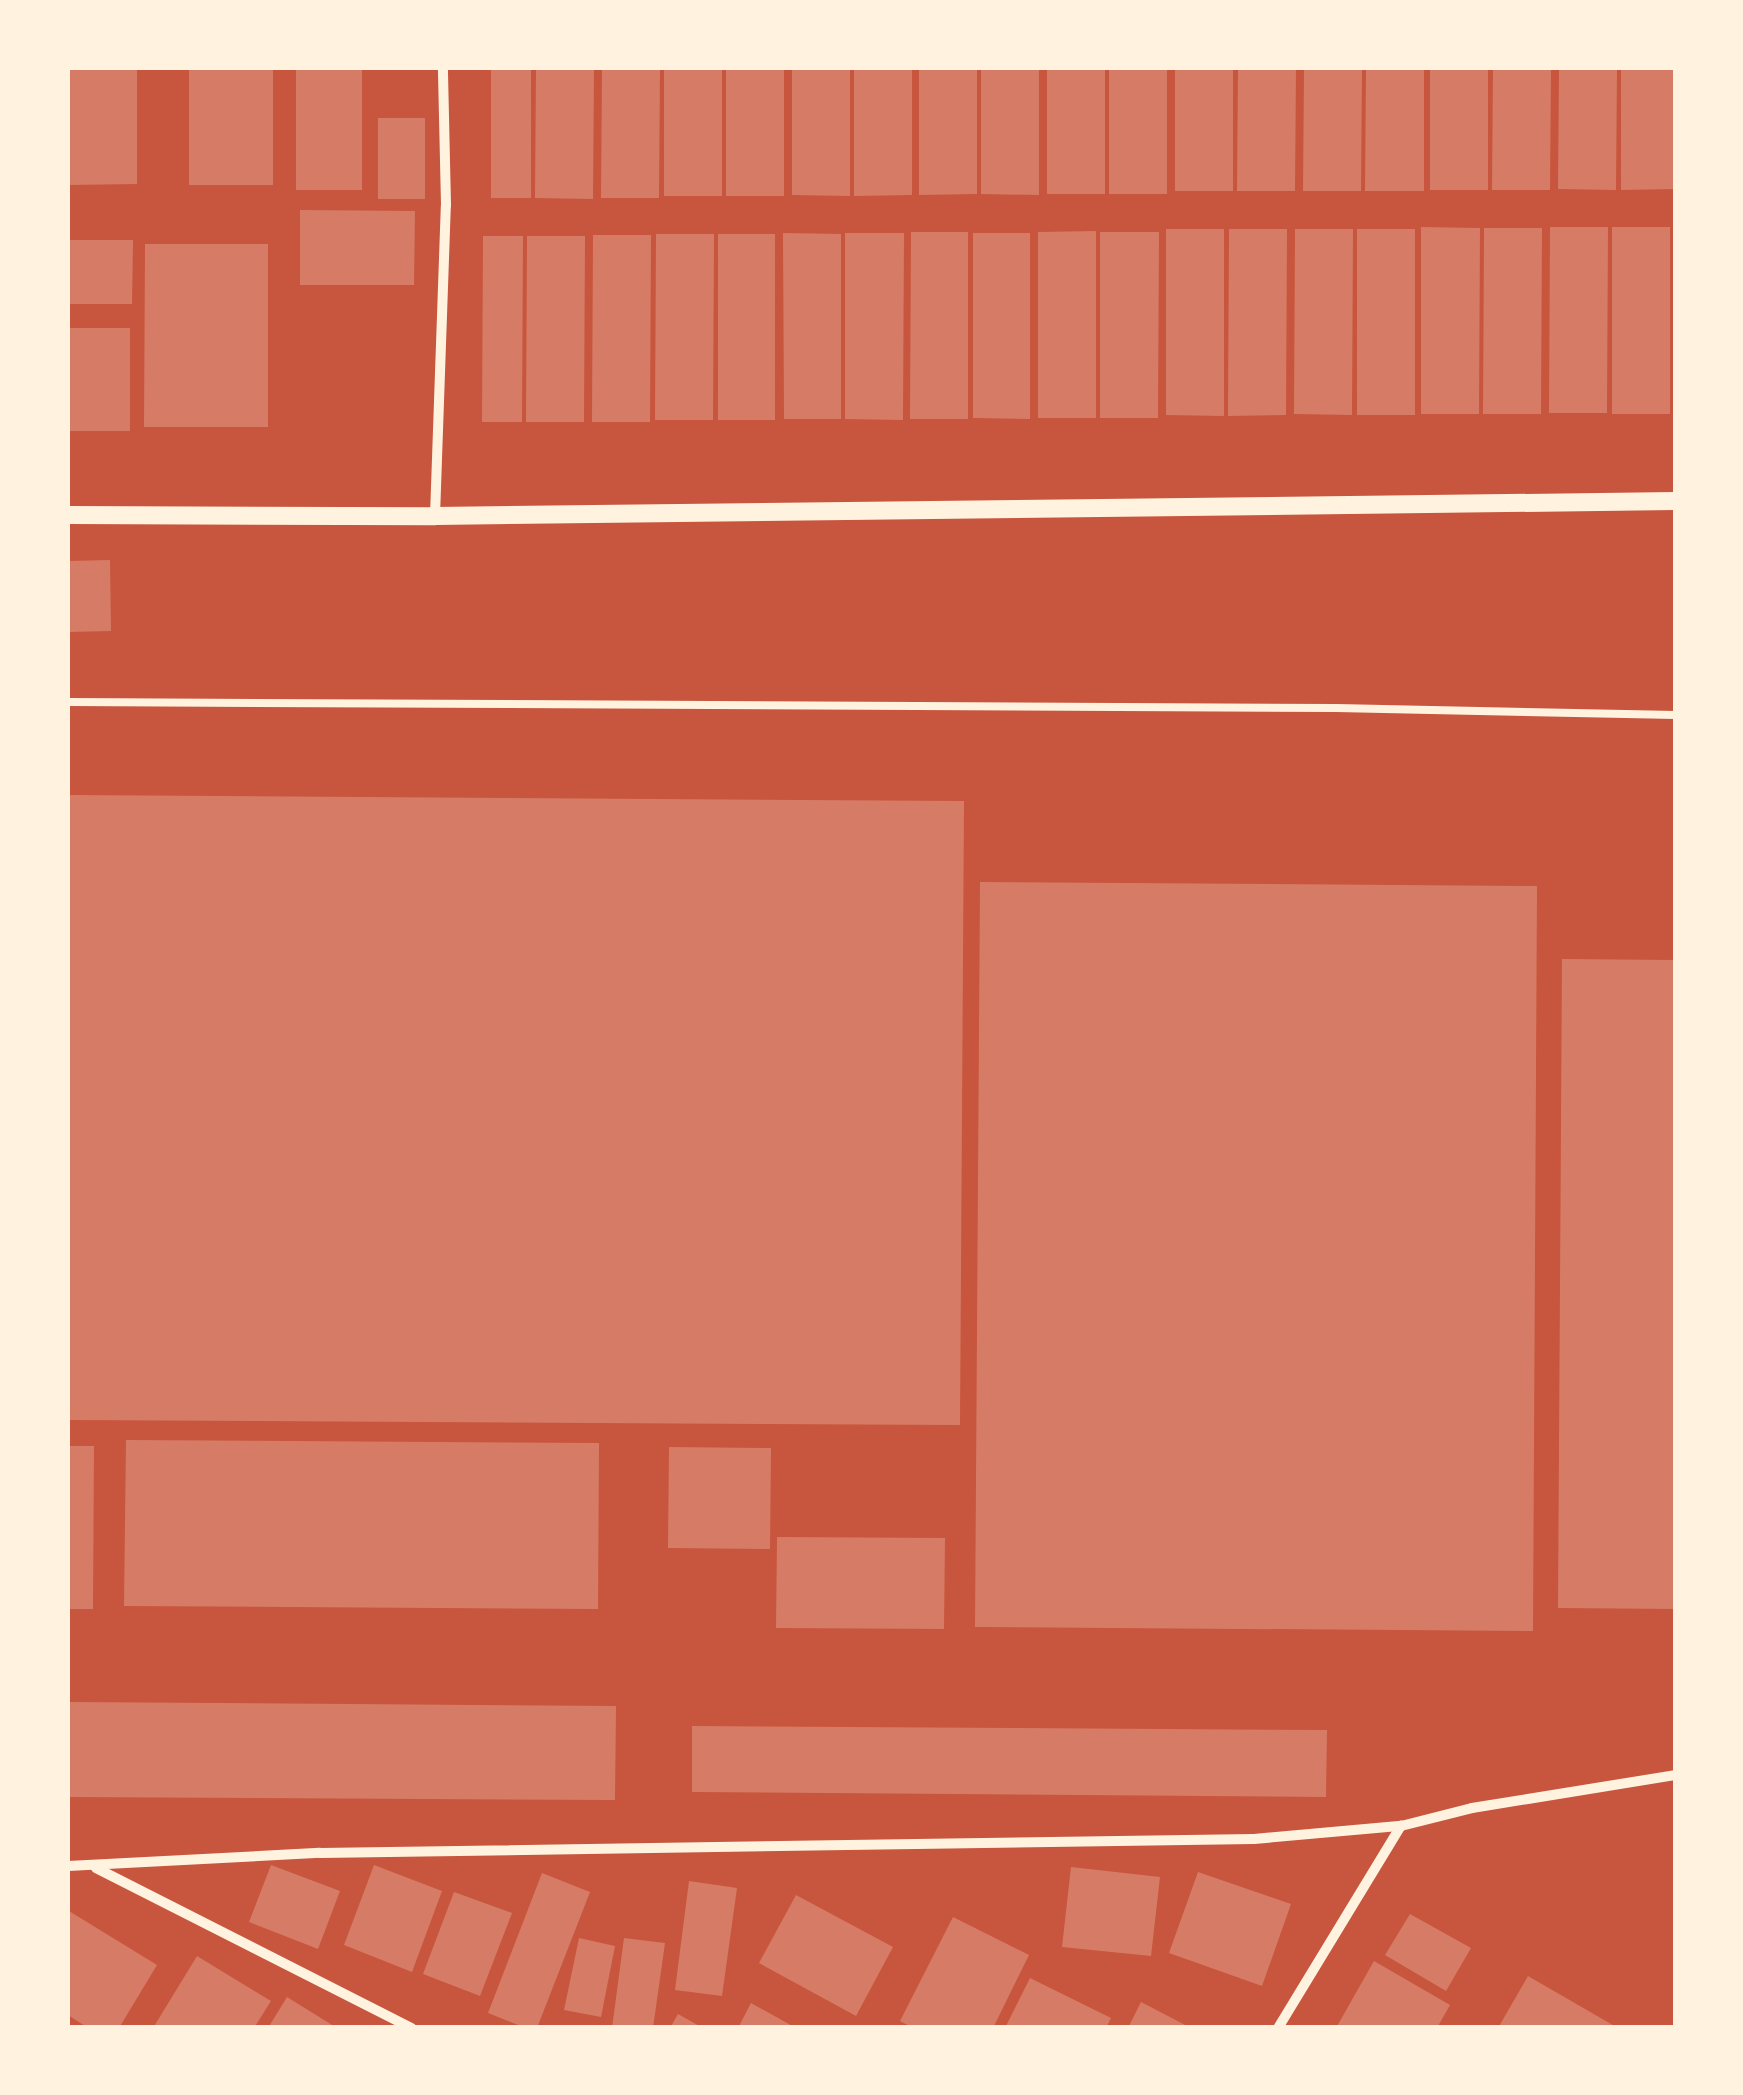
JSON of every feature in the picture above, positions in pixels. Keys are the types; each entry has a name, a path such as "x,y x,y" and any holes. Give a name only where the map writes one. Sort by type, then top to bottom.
{"street":[{"path":"435,516 446,205 443,68"},
{"path":"68,515 435,516 1676,501"},
{"path":"68,1866 320,1853 1254,1839 1401,1826 1472,1808 1676,1775"},
{"path":"1278,2028 1401,1826"},
{"path":"93,1866 412,2028"}],"lane":[{"path":"68,702 1316,708 1676,714"}],"building":[{"path":"68,68 137,68 137,184 68,185"},
{"path":"189,68 273,68 273,185 189,185"},
{"path":"296,68 362,68 362,190 296,190"},
{"path":"491,68 531,68 531,198 491,198"},
{"path":"536,68 594,68 593,199 535,198"},
{"path":"602,68 660,68 659,198 601,198"},
{"path":"664,68 722,68 722,196 664,196"},
{"path":"726,68 784,68 784,196 726,196"},
{"path":"792,68 850,68 850,196 792,195"},
{"path":"854,68 912,68 912,195 854,196"},
{"path":"919,68 977,68 977,194 919,195"},
{"path":"981,68 1039,68 1039,195 981,194"},
{"path":"1047,68 1105,68 1105,194 1047,194"},
{"path":"1109,68 1167,68 1167,194 1109,194"},
{"path":"1175,68 1233,68 1233,191 1175,191"},
{"path":"1238,68 1296,68 1295,191 1237,191"},
{"path":"1304,68 1362,68 1361,191 1303,191"},
{"path":"1366,68 1424,68 1424,191 1365,191"},
{"path":"1430,68 1488,68 1488,190 1430,190"},
{"path":"1493,68 1551,68 1550,190 1492,190"},
{"path":"1559,68 1617,68 1616,190 1558,189"},
{"path":"1621,68 1676,68 1676,189 1621,190"},
{"path":"378,118 425,118 425,199 378,199"},
{"path":"300,210 415,211 414,285 300,285"},
{"path":"1421,227 1480,228 1479,414 1421,414"},
{"path":"1550,227 1608,227 1607,413 1549,413"},
{"path":"1612,227 1670,227 1670,414 1612,414"},
{"path":"1484,228 1542,228 1541,414 1483,414"},
{"path":"1166,229 1224,229 1224,416 1166,415"},
{"path":"1229,229 1287,229 1286,415 1228,416"},
{"path":"1295,229 1353,229 1352,415 1294,414"},
{"path":"1357,229 1415,229 1415,415 1357,415"},
{"path":"1096,231 1096,418 1038,418 1038,232"},
{"path":"911,232 968,232 968,419 910,419"},
{"path":"1100,232 1159,232 1158,418 1100,418"},
{"path":"783,233 841,234 841,419 784,419"},
{"path":"845,233 904,233 903,420 845,419"},
{"path":"973,233 1030,233 1030,419 973,418"},
{"path":"656,234 714,234 713,420 655,420"},
{"path":"718,234 775,234 775,420 718,420"},
{"path":"593,235 651,235 650,422 592,422"},
{"path":"483,236 523,236 522,422 482,422"},
{"path":"527,236 585,236 584,422 526,422"},
{"path":"68,240 133,240 132,304 68,304"},
{"path":"145,244 268,244 268,427 144,427"},
{"path":"68,328 130,328 130,431 68,431"},
{"path":"110,560 111,631 68,632 68,561"},
{"path":"68,795 964,801 960,1425 68,1420"},
{"path":"980,882 1537,886 1533,1631 975,1627"},
{"path":"1562,959 1676,960 1676,1609 1558,1608"},
{"path":"126,1440 599,1443 598,1609 124,1606"},
{"path":"68,1446 94,1446 93,1609 68,1609"},
{"path":"669,1447 771,1448 770,1549 668,1548"},
{"path":"777,1537 945,1538 944,1629 776,1628"},
{"path":"68,1702 616,1706 615,1800 68,1797"},
{"path":"692,1726 1327,1730 1326,1797 692,1792"},
{"path":"271,1865 340,1891 318,1949 249,1922"},
{"path":"374,1865 442,1891 412,1972 344,1945"},
{"path":"1071,1867 1160,1877 1151,1956 1062,1947"},
{"path":"1198,1872 1291,1904 1262,1986 1169,1953"},
{"path":"542,1873 590,1892 537,2028 526,2028 488,2013"},
{"path":"689,1881 737,1888 722,1996 675,1990"},
{"path":"454,1892 512,1913 480,1996 423,1974"},
{"path":"796,1895 893,1947 856,2016 759,1963"},
{"path":"69,1911 157,1965 119,2028 88,2028 68,2015"},
{"path":"1410,1914 1471,1948 1446,1991 1385,1955"},
{"path":"953,1917 1029,1955 993,2028 913,2028 900,2021"},
{"path":"579,1938 615,1946 601,2017 564,2010"},
{"path":"624,1938 665,1943 653,2028 612,2028"},
{"path":"197,1956 271,2001 254,2028 153,2028"},
{"path":"1374,1961 1450,2005 1437,2028 1336,2028"},
{"path":"1528,1976 1618,2028 1498,2028"},
{"path":"1030,1978 1111,2018 1106,2028 1005,2028"},
{"path":"287,1997 337,2028 268,2028"},
{"path":"1141,2002 1191,2028 1128,2028"},
{"path":"751,2003 796,2028 738,2028"},
{"path":"678,2014 703,2028 670,2028"}]}
